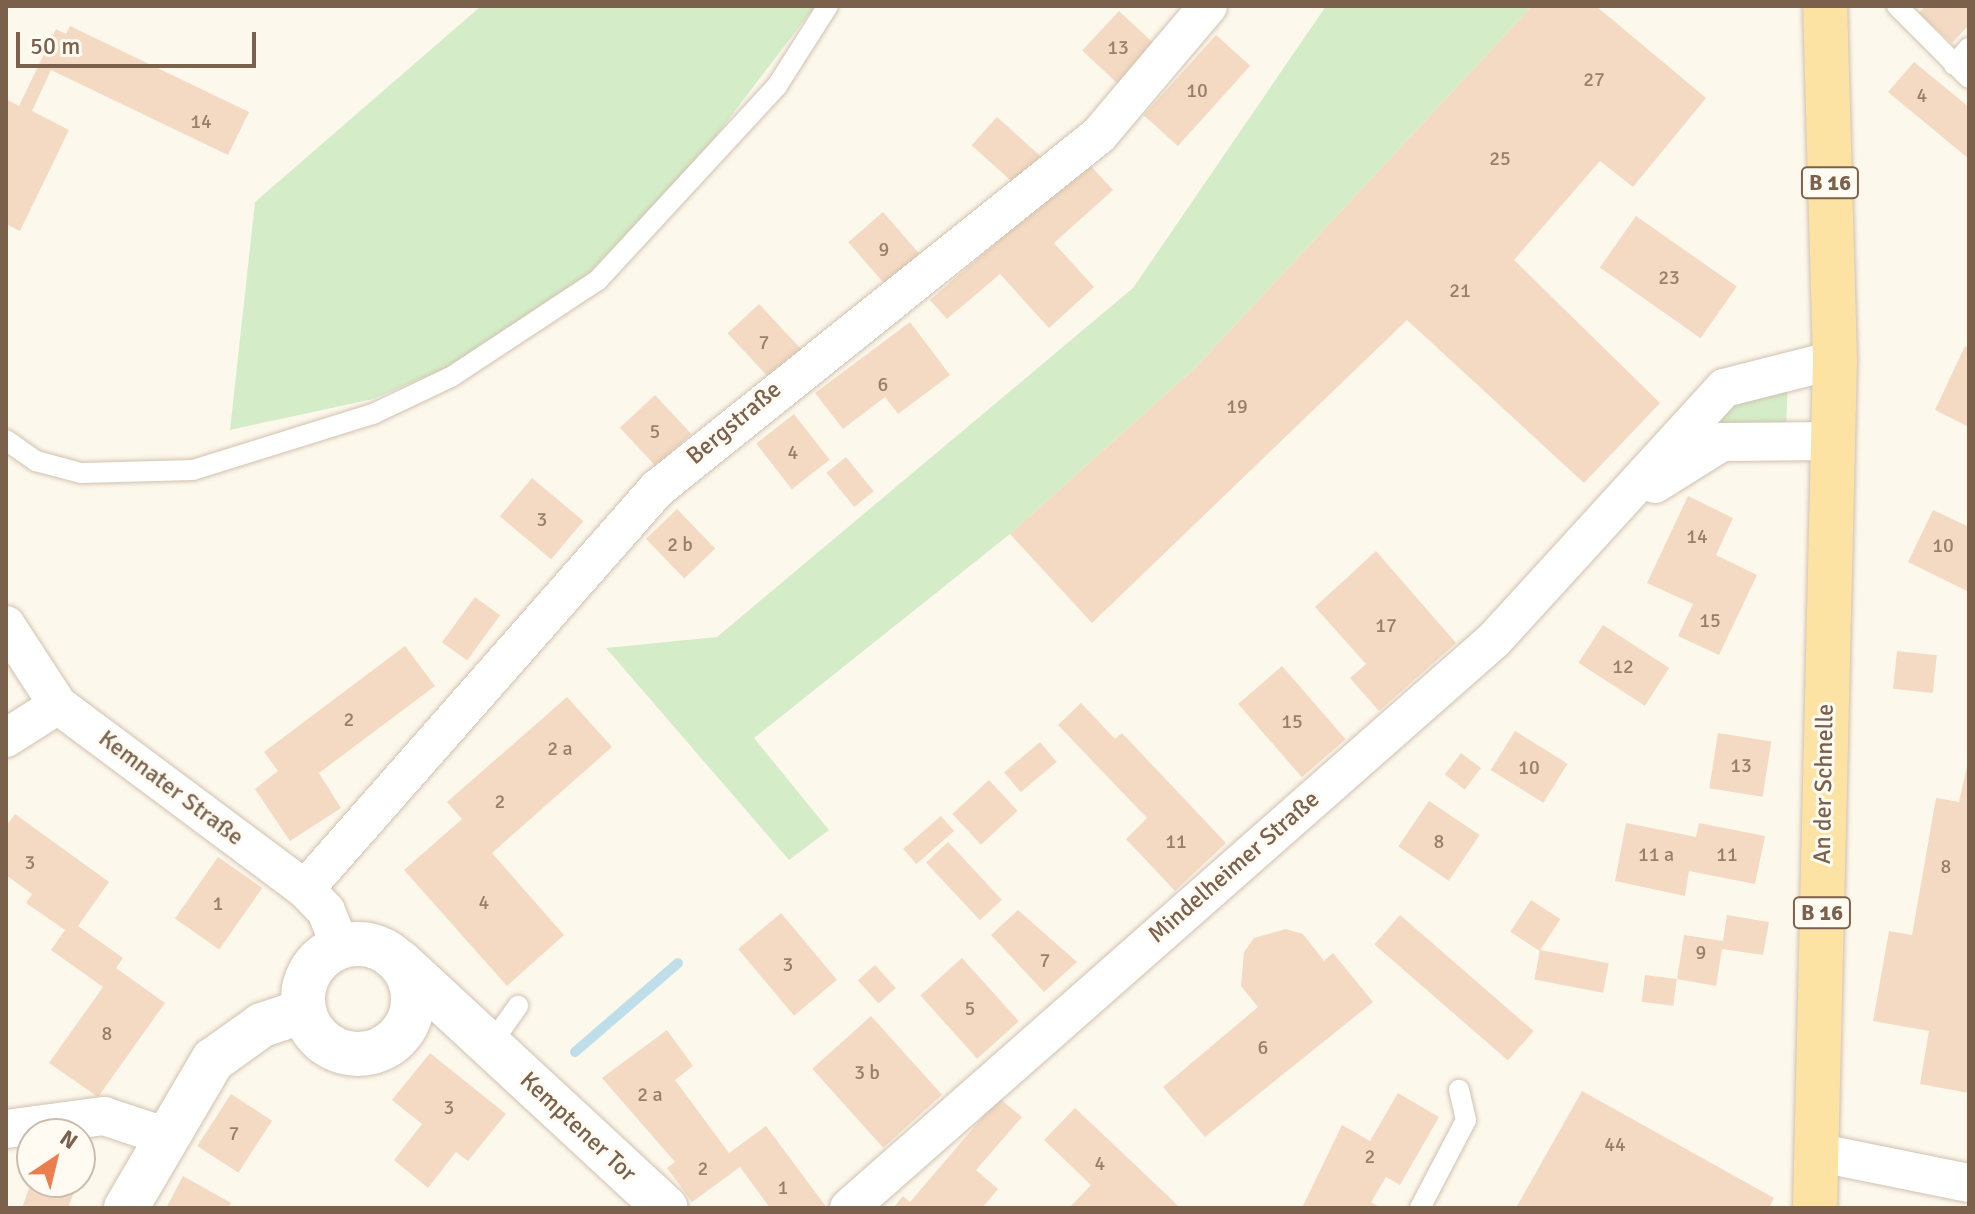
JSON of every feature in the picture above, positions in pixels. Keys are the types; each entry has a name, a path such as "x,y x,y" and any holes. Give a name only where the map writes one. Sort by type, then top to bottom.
{"main road":[{"name":"B 16","path":"1825,6 1835,360"},
{"name":"An der Schnelle","path":"1815,1208 1820,1153 1835,360"},
{"path":"373,945 400,962 413,986 409,1023 383,1048 350,1054 323,1042 304,1011 312,967 340,946 373,945"},
{"name":"Kemptener Tor","path":"400,962 666,1208"},
{"path":"126,1208 164,1136 213,1060 262,1025 304,1011"},
{"name":"Kemptener Tor","path":"409,1023 491,1044"}],"street":[{"name":"Bergstraße","path":"305,889 657,489 1099,135 1208,6"},
{"name":"Mindelheimer Straße","path":"849,1208 1494,640 1612,518 1724,388 1835,360"},
{"name":"Mindelheimer Straße","path":"1612,518 1688,457 1722,442 1832,441"},
{"name":"Kemnater Straße","path":"6,625 58,705 305,889 326,911 340,946"},
{"path":"6,738 58,705"},
{"path":"6,1129 104,1116 164,1136"},
{"path":"1820,1153 1969,1183"}],"lane":[{"path":"6,440 36,461 81,473 193,470 373,414 451,377 598,280 777,86 828,6"},
{"path":"1897,6 1961,72 1969,48"},
{"path":"491,1044 518,1006"},
{"path":"1420,1208 1466,1120 1459,1090"}],"green space":[{"path":"481,6 815,6 696,162 588,274 448,367 373,399 230,430 255,202"},
{"path":"1326,6 1532,6 1196,367 1010,534 754,738 829,830 789,860 606,648 717,637 1133,288"},
{"path":"1788,381 1786,431 1702,424 1730,398"}],"building":[{"path":"1532,6 1596,6 1706,98 1633,187 1600,161 1514,260 1660,403 1584,483 1407,320 1092,623 1010,534 1196,367"},
{"path":"1925,6 1969,6 1969,25 1952,43 1919,13"},
{"path":"1119,11 1154,44 1117,83 1082,50"},
{"path":"70,26 249,112 228,155 51,70 32,111 69,130 20,231 6,224 6,99 19,106 56,29 66,34"},
{"path":"1216,35 1250,66 1178,146 1144,115"},
{"path":"1914,62 1969,107 1969,159 1888,92"},
{"path":"997,117 1041,156 1015,185 972,145"},
{"path":"1088,163 1113,190 1054,243 1094,287 1049,328 1000,274 947,319 930,300"},
{"path":"883,212 920,255 886,285 848,242"},
{"path":"1636,216 1737,287 1701,338 1600,268"},
{"path":"759,304 802,350 771,379 728,333"},
{"path":"910,322 950,375 898,414 885,397 843,429 815,393"},
{"path":"1965,346 1969,348 1969,427 1935,410"},
{"path":"655,395 691,434 656,466 620,428"},
{"path":"794,414 830,460 792,489 756,444"},
{"path":"846,457 874,491 854,507 827,473"},
{"path":"532,478 583,521 551,559 500,516"},
{"path":"1688,496 1733,518 1716,555 1757,575 1719,655 1678,636 1693,604 1647,583"},
{"path":"677,509 715,549 684,578 646,539"},
{"path":"1933,510 1969,527 1969,592 1908,562"},
{"path":"1376,551 1456,643 1379,711 1350,678 1366,664 1315,607"},
{"path":"475,597 500,615 467,661 442,642"},
{"path":"1603,625 1669,668 1645,706 1578,663"},
{"path":"405,646 435,686 319,773 341,808 290,841 255,789 278,771 264,752"},
{"path":"1897,651 1937,655 1933,693 1893,689"},
{"path":"1282,666 1346,739 1302,777 1238,704"},
{"path":"567,697 612,747 492,853 564,935 507,986 404,870 462,819 447,802"},
{"path":"1081,703 1115,739 1122,733 1226,843 1175,891 1126,839 1147,818 1058,725"},
{"path":"1515,731 1568,764 1543,803 1491,770"},
{"path":"1718,733 1771,741 1763,797 1709,788"},
{"path":"1040,742 1057,762 1021,792 1004,772"},
{"path":"1461,753 1481,768 1465,790 1445,775"},
{"path":"1969,757 1969,1093 1920,1084 1929,1031 1873,1021 1889,931 1912,935 1936,798 1959,802"},
{"path":"989,780 1018,811 981,845 952,814"},
{"path":"1429,801 1480,835 1449,881 1398,847"},
{"path":"15,814 109,882 78,926 123,958 116,968 165,1003 98,1097 49,1063 103,987 51,950 65,930 26,903 32,894 6,875 6,826"},
{"path":"941,816 954,831 916,864 903,849"},
{"path":"1626,823 1696,837 1699,823 1765,836 1755,884 1689,871 1685,896 1615,881"},
{"path":"948,842 1002,900 980,920 926,862"},
{"path":"218,857 262,888 219,949 175,918"},
{"path":"1531,900 1560,919 1540,951 1510,932"},
{"path":"1018,910 1077,962 1044,992 991,935"},
{"path":"781,913 837,980 794,1016 738,949"},
{"path":"1400,915 1534,1031 1508,1061 1374,944"},
{"path":"1727,915 1769,922 1763,955 1722,949 1716,986 1677,979 1684,935 1723,941"},
{"path":"1286,929 1303,934 1324,961 1333,953 1373,1002 1205,1137 1163,1087 1258,1007 1241,986 1244,952 1254,938"},
{"path":"1540,950 1609,963 1603,993 1534,979"},
{"path":"962,958 1019,1021 977,1059 920,995"},
{"path":"875,965 896,988 879,1003 858,980"},
{"path":"1645,975 1677,979 1673,1006 1642,1002"},
{"path":"871,1016 942,1095 883,1148 812,1069"},
{"path":"667,1030 693,1066 675,1080 729,1153 766,1126 827,1208 770,1208 740,1167 692,1202 667,1168 675,1162 602,1078"},
{"path":"430,1053 506,1114 468,1161 456,1152 428,1188 394,1160 422,1124 392,1100"},
{"path":"1582,1091 1774,1198 1769,1208 1516,1208"},
{"path":"1398,1093 1439,1117 1400,1185 1386,1177 1371,1202 1381,1208 1302,1208 1342,1125 1370,1141"},
{"path":"231,1094 272,1121 238,1173 197,1146"},
{"path":"999,1098 1022,1117 976,1170 998,1189 982,1208 893,1208 903,1196 910,1202"},
{"path":"1075,1108 1180,1208 1069,1208 1091,1185 1044,1140"},
{"path":"183,1176 231,1203 228,1208 166,1208"},
{"path":"25,1198 72,1198 68,1208 22,1208"}],"waterway":[{"path":"575,1052 678,963"}]}
